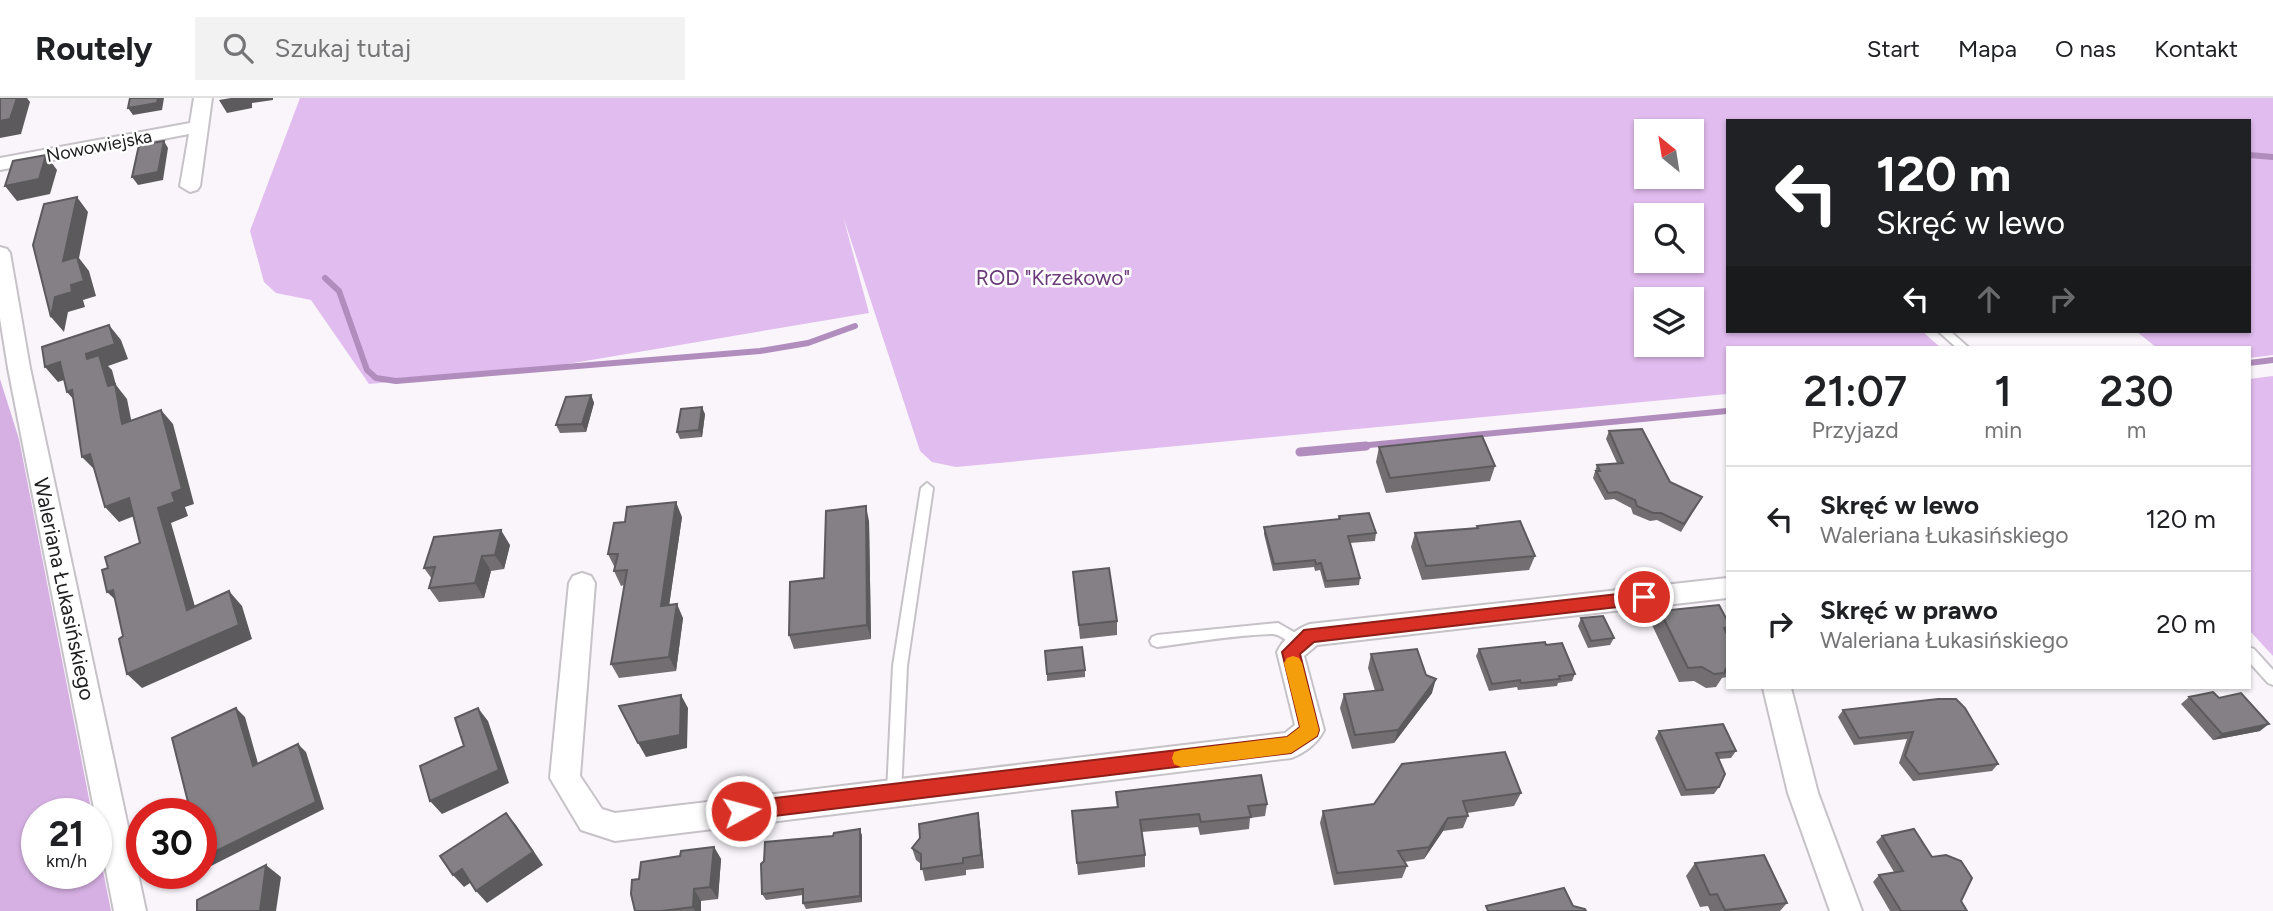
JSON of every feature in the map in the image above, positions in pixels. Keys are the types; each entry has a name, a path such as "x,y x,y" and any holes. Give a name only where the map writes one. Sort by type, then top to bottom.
{"street":[{"path":"190,186 203,98"},
{"name":"Nowowiejska","path":"0,164 198,127"},
{"name":"Waleriana Łukasińskiego","path":"1,260 19,368 130,911"},
{"path":"582,583 565,778 592,820 615,827 1291,745 1310,730 1290,652 1310,635 1726,588"},
{"path":"1777,689 1803,793 1846,911"}],"lane":[{"path":"1945,333 1962,346"},
{"path":"894,793 900,666 927,488"},
{"path":"1157,641 1278,628 1301,643"},
{"path":"2251,655 2273,679"}],"green space":[{"name":"ROD \"Krzekowo\"","path":"300,98 2273,98 2273,355 2251,358 2251,346 2155,346 2138,333 2251,333 2251,119 1726,119 1726,333 1924,333 1939,346 1726,346 1726,394 956,467 932,462 920,451 843,216 869,313 544,368 369,384 311,300 276,293 264,282 250,231"},
{"path":"2273,376 2273,656 2251,632 2251,379"}],"shaded area":[{"path":"0,379 19,439 89,798 21,798 21,889 107,889 111,911 0,911"}],"building":[{"path":"0,98 17,98 10,119 0,121"},
{"path":"130,98 158,98 157,103 128,108"},
{"path":"164,141 158,172 132,177 139,145"},
{"path":"46,155 39,179 5,186 13,161"},
{"path":"77,197 63,261 77,257 84,281 71,285 72,292 55,297 51,317 33,245 44,204"},
{"path":"109,325 115,344 86,354 87,359 99,355 108,386 115,384 122,424 161,410 182,489 172,493 175,502 158,508 187,610 229,591 239,625 127,674 119,639 123,636 113,590 107,592 102,570 108,568 105,557 140,543 129,498 105,507 90,454 82,457 72,390 67,392 60,362 45,367 42,347"},
{"path":"591,395 582,424 556,425 566,397"},
{"path":"702,407 699,430 677,432 681,409"},
{"path":"1642,429 1670,482 1702,497 1684,524 1637,506 1635,500 1617,492 1608,493 1596,471 1600,471 1597,465 1623,463 1609,431"},
{"path":"1482,436 1495,466 1390,478 1379,447"},
{"path":"676,502 661,606 677,604 669,657 611,664 627,570 614,571 618,554 608,554 614,523 625,522 627,507"},
{"path":"866,506 867,625 789,635 790,582 824,578 826,511"},
{"path":"1369,513 1376,533 1348,536 1360,578 1326,581 1321,563 1316,564 1315,560 1274,564 1264,527 1340,519 1339,516"},
{"path":"1520,521 1535,556 1426,566 1415,533 1478,528 1477,526"},
{"path":"501,530 495,555 482,556 475,583 429,588 435,567 424,568 434,537"},
{"path":"1109,568 1117,621 1079,625 1073,572"},
{"path":"1719,605 1726,618 1724,673 1714,674 1702,667 1688,668 1660,611"},
{"path":"1603,616 1614,638 1591,641 1581,618"},
{"path":"1545,642 1546,645 1562,643 1575,674 1559,676 1560,679 1492,684 1479,649"},
{"path":"1082,647 1085,670 1047,674 1045,651"},
{"path":"1417,649 1426,675 1436,679 1398,730 1355,735 1344,694 1383,690 1371,654"},
{"path":"2213,692 2219,698 2241,693 2269,724 2222,734 2189,697"},
{"path":"681,695 680,735 638,743 619,706"},
{"path":"1956,699 1965,708 1998,764 1919,774 1905,756 1913,732 1859,738 1843,710"},
{"path":"236,708 253,766 298,744 316,802 217,851 217,798 187,798 172,738"},
{"path":"478,708 499,770 430,801 420,766 464,746 455,718"},
{"path":"1723,724 1736,751 1716,753 1725,774 1719,787 1686,790 1659,731"},
{"path":"1505,752 1521,793 1463,801 1468,816 1448,818 1429,847 1398,851 1407,866 1337,873 1323,811 1374,804 1402,764"},
{"path":"1261,775 1267,804 1248,806 1251,817 1201,822 1199,814 1140,820 1145,855 1077,863 1072,811 1118,807 1116,792"},
{"path":"506,813 533,852 476,891 462,869 453,875 440,856"},
{"path":"978,813 981,855 963,858 963,863 921,869 921,854 912,848 920,838 919,824"},
{"path":"860,829 860,896 803,903 803,889 762,894 761,864 764,861 765,842 833,836 834,833"},
{"path":"1914,829 1932,857 1946,855 1961,861 1972,878 1961,901 1967,911 1901,911 1879,875 1903,871 1882,836"},
{"path":"714,847 710,887 694,889 693,907 635,911 631,894 632,880 639,879 641,862 680,856 681,851"},
{"path":"1764,855 1787,903 1725,910 1717,894 1710,895 1695,863"},
{"path":"266,865 260,911 197,911 197,900"},
{"path":"1564,888 1573,906 1586,911 1488,911 1486,906"}],"waterway":[{"path":"2251,155 2273,157"},
{"path":"325,278 339,291 367,370 376,378 396,381 760,351 808,343 855,326"},
{"path":"2251,363 2273,360"},
{"path":"1348,447 1726,411"},
{"path":"1300,452 1366,446"}],"slow traffic":[{"path":"1181,758 1291,745 1310,730 1293,663"}],"route":[{"path":"741,811 1291,745 1310,730 1290,652 1310,635 1644,597"}]}
